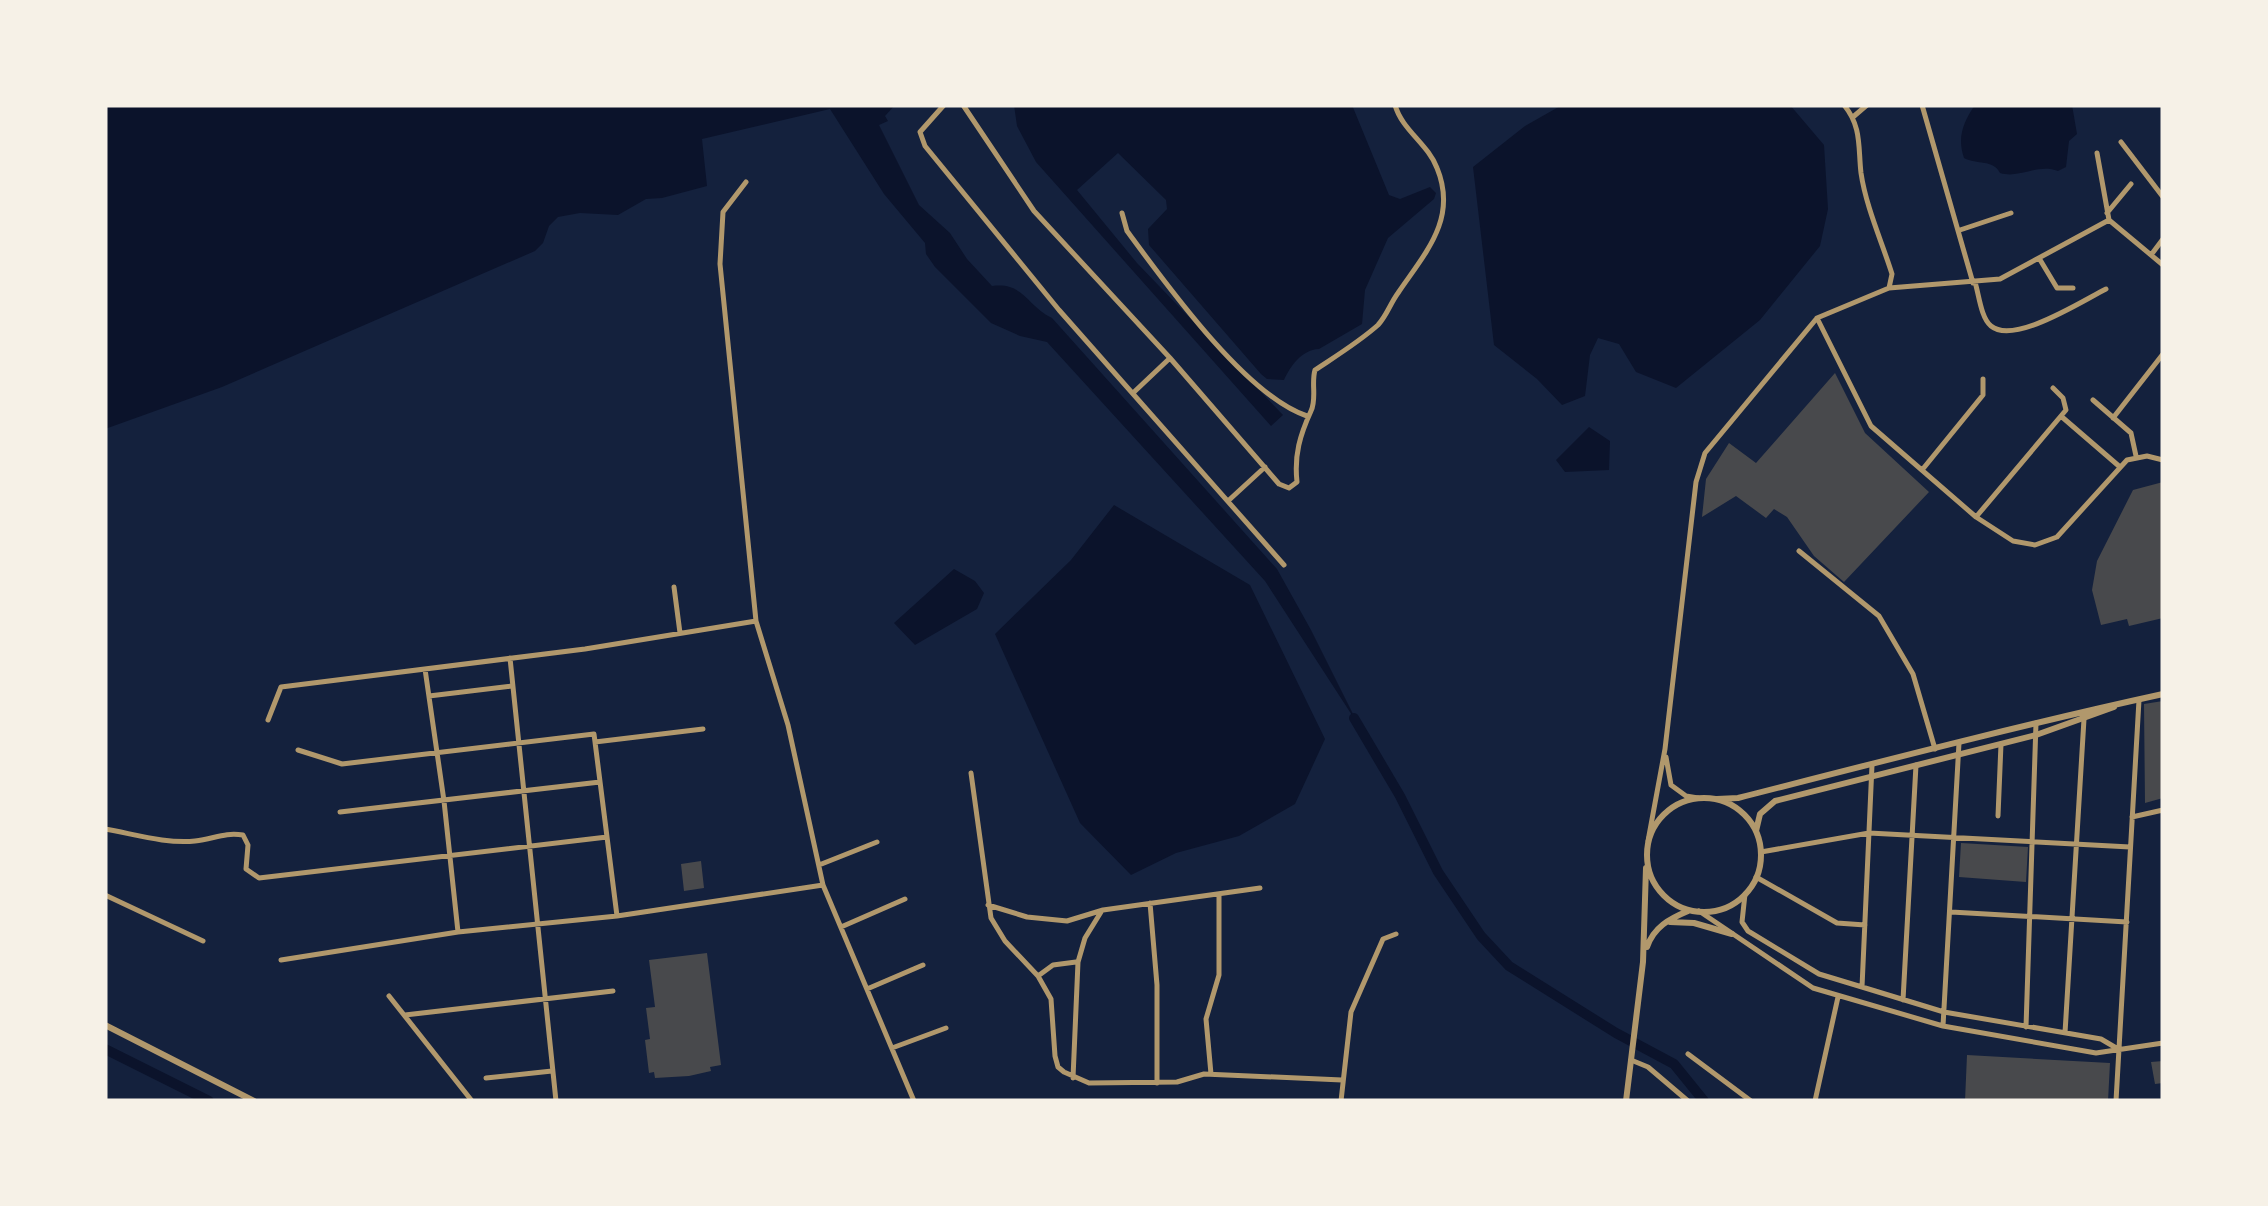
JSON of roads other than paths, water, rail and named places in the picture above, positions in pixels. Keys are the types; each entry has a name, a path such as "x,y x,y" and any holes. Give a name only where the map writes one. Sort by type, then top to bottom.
{"street":[{"path":"944,105 920,132 925,146 1132,393 1284,565"},
{"path":"963,105 1034,211 1170,358 1279,484 1289,488 1296,482 1296,456 1307,416 1313,409 1315,370 1386,316 1394,298 1434,244 1443,220 1445,204 1438,169 1395,105"},
{"path":"1844,105 1854,117 1862,143 1861,173 1892,274 1889,288"},
{"path":"1854,117 1867,105"},
{"path":"1922,105 1987,323 2011,332 2028,329 2106,289"},
{"path":"2121,142 2163,197"},
{"path":"2097,152 2108,217 2163,265"},
{"path":"746,182 723,212 720,264 756,621 788,725 824,885 914,1101"},
{"path":"1626,1101 1642,962 1648,841 1665,748 1696,482 1705,453 1816,318 1889,288 2000,279 2108,217 2131,184"},
{"path":"1122,213 1127,231 1209,334 1273,400 1307,416"},
{"path":"1960,230 2011,213"},
{"path":"2151,255 2163,239"},
{"path":"2039,258 2057,288 2072,288"},
{"path":"1816,318 1871,426 1976,517 2013,541 2036,545 2058,537 2120,467 2136,456 2163,460"},
{"path":"2114,418 2163,354"},
{"path":"1132,393 1170,358"},
{"path":"1922,470 1983,396 1982,380"},
{"path":"1976,517 2062,416 2066,403 2053,388"},
{"path":"2092,400 2134,440 2136,456"},
{"path":"2062,416 2120,467"},
{"path":"1228,502 1265,467"},
{"path":"1798,551 1879,616 1912,674 1935,749"},
{"path":"674,586 680,633"},
{"path":"268,720 281,687 756,621"},
{"path":"510,658 556,1101"},
{"path":"425,669 458,932"},
{"path":"429,696 512,686"},
{"path":"1665,748 1671,784 1686,796 1738,798 2163,694"},
{"path":"2116,1101 2138,700"},
{"path":"1699,912 1730,905 1745,894 1756,877 1761,852 1756,830 1767,805 2036,735 2129,701"},
{"path":"2065,1033 2084,719"},
{"path":"2026,1027 2036,723"},
{"path":"298,750 342,764 518,743 704,729"},
{"path":"595,738 617,916"},
{"path":"1943,1026 1958,743"},
{"path":"1998,816 2000,744"},
{"path":"1862,987 1872,765"},
{"path":"1903,1000 1916,766"},
{"path":"972,773 988,905 1005,941 1038,976 1051,999 1058,1066 1073,1078 1088,1082 1157,1084 1211,1074 1342,1080"},
{"path":"340,812 600,782"},
{"path":"1648,841 1654,825 1666,812 1698,798"},
{"path":"1717,799 1735,807 1756,830"},
{"path":"2132,817 2163,810"},
{"path":"105,829 172,840 198,841 224,832 244,835 248,845 246,869 259,878 607,837"},
{"path":"1761,852 1869,833 2130,847"},
{"path":"819,865 877,842"},
{"path":"1646,858 1662,894 1699,912 1813,988 1943,1026 2096,1053 2163,1042"},
{"path":"1756,877 1838,923 1865,925"},
{"path":"280,960 458,932 617,916 824,885"},
{"path":"988,905 1028,917 1067,921 1103,910 1260,888"},
{"path":"1211,1074 1206,1019 1218,976 1219,894"},
{"path":"1745,894 1742,922 1748,931 1819,974 1944,1012 2101,1039 2119,1050"},
{"path":"105,895 203,941"},
{"path":"841,927 905,899"},
{"path":"1150,903 1158,985 1157,1084"},
{"path":"1073,1078 1078,962 1085,938 1103,910"},
{"path":"1642,962 1654,932 1689,910"},
{"path":"1951,912 2128,922"},
{"path":"1665,922 1694,923 1732,934"},
{"path":"1341,1101 1350,1012 1383,938 1396,934"},
{"path":"1038,976 1053,965 1078,962"},
{"path":"867,989 923,965"},
{"path":"405,1015 614,991"},
{"path":"389,996 472,1101"},
{"path":"1815,1101 1838,996"},
{"path":"105,1025 254,1101"},
{"path":"892,1048 946,1028"},
{"path":"1688,1054 1751,1101"},
{"path":"1631,1057 1648,1066 1688,1101"},
{"path":"486,1078 552,1071"}],"water":[{"path":"105,105 895,105 885,116 888,121 879,125 919,205 950,233 992,286 1011,287 1052,318 1277,569 1359,726 1265,581 1047,342 991,323 935,267 926,254 925,243 884,194 830,109 702,139 707,186 646,199 618,215 580,213 558,217 535,251 222,387 105,429"},
{"path":"1014,105 1352,105 1389,195 1400,199 1430,187 1436,193 1434,199 1388,238 1365,290 1362,324 1302,356 1284,380 1267,379 1261,374 1149,245 1148,229 1167,209 1166,200 1118,153 1077,190 1137,263 1283,415 1271,426 1036,162 1017,126"},
{"path":"1562,105 1790,105 1824,145 1828,209 1820,246 1760,320 1676,388 1636,372 1619,344 1598,338 1590,355 1585,396 1562,405 1494,345 1473,167 1525,126"},
{"path":"1975,105 2072,105 2077,134 2069,141 2066,167 2058,171 2008,174 1964,158 1962,130"},
{"path":"1589,427 1610,441 1609,470 1565,472 1556,460"},
{"path":"1114,505 1250,585 1325,739 1295,804 1239,836 1176,853 1131,875 1080,823 995,634 1071,560"},
{"path":"954,569 975,581 984,593 977,609 915,645 894,623"}],"waterway":[{"path":"1354,718 1400,796 1438,872 1481,936 1509,966 1674,1064 1704,1101"},
{"path":"105,1049 209,1101"}]}
